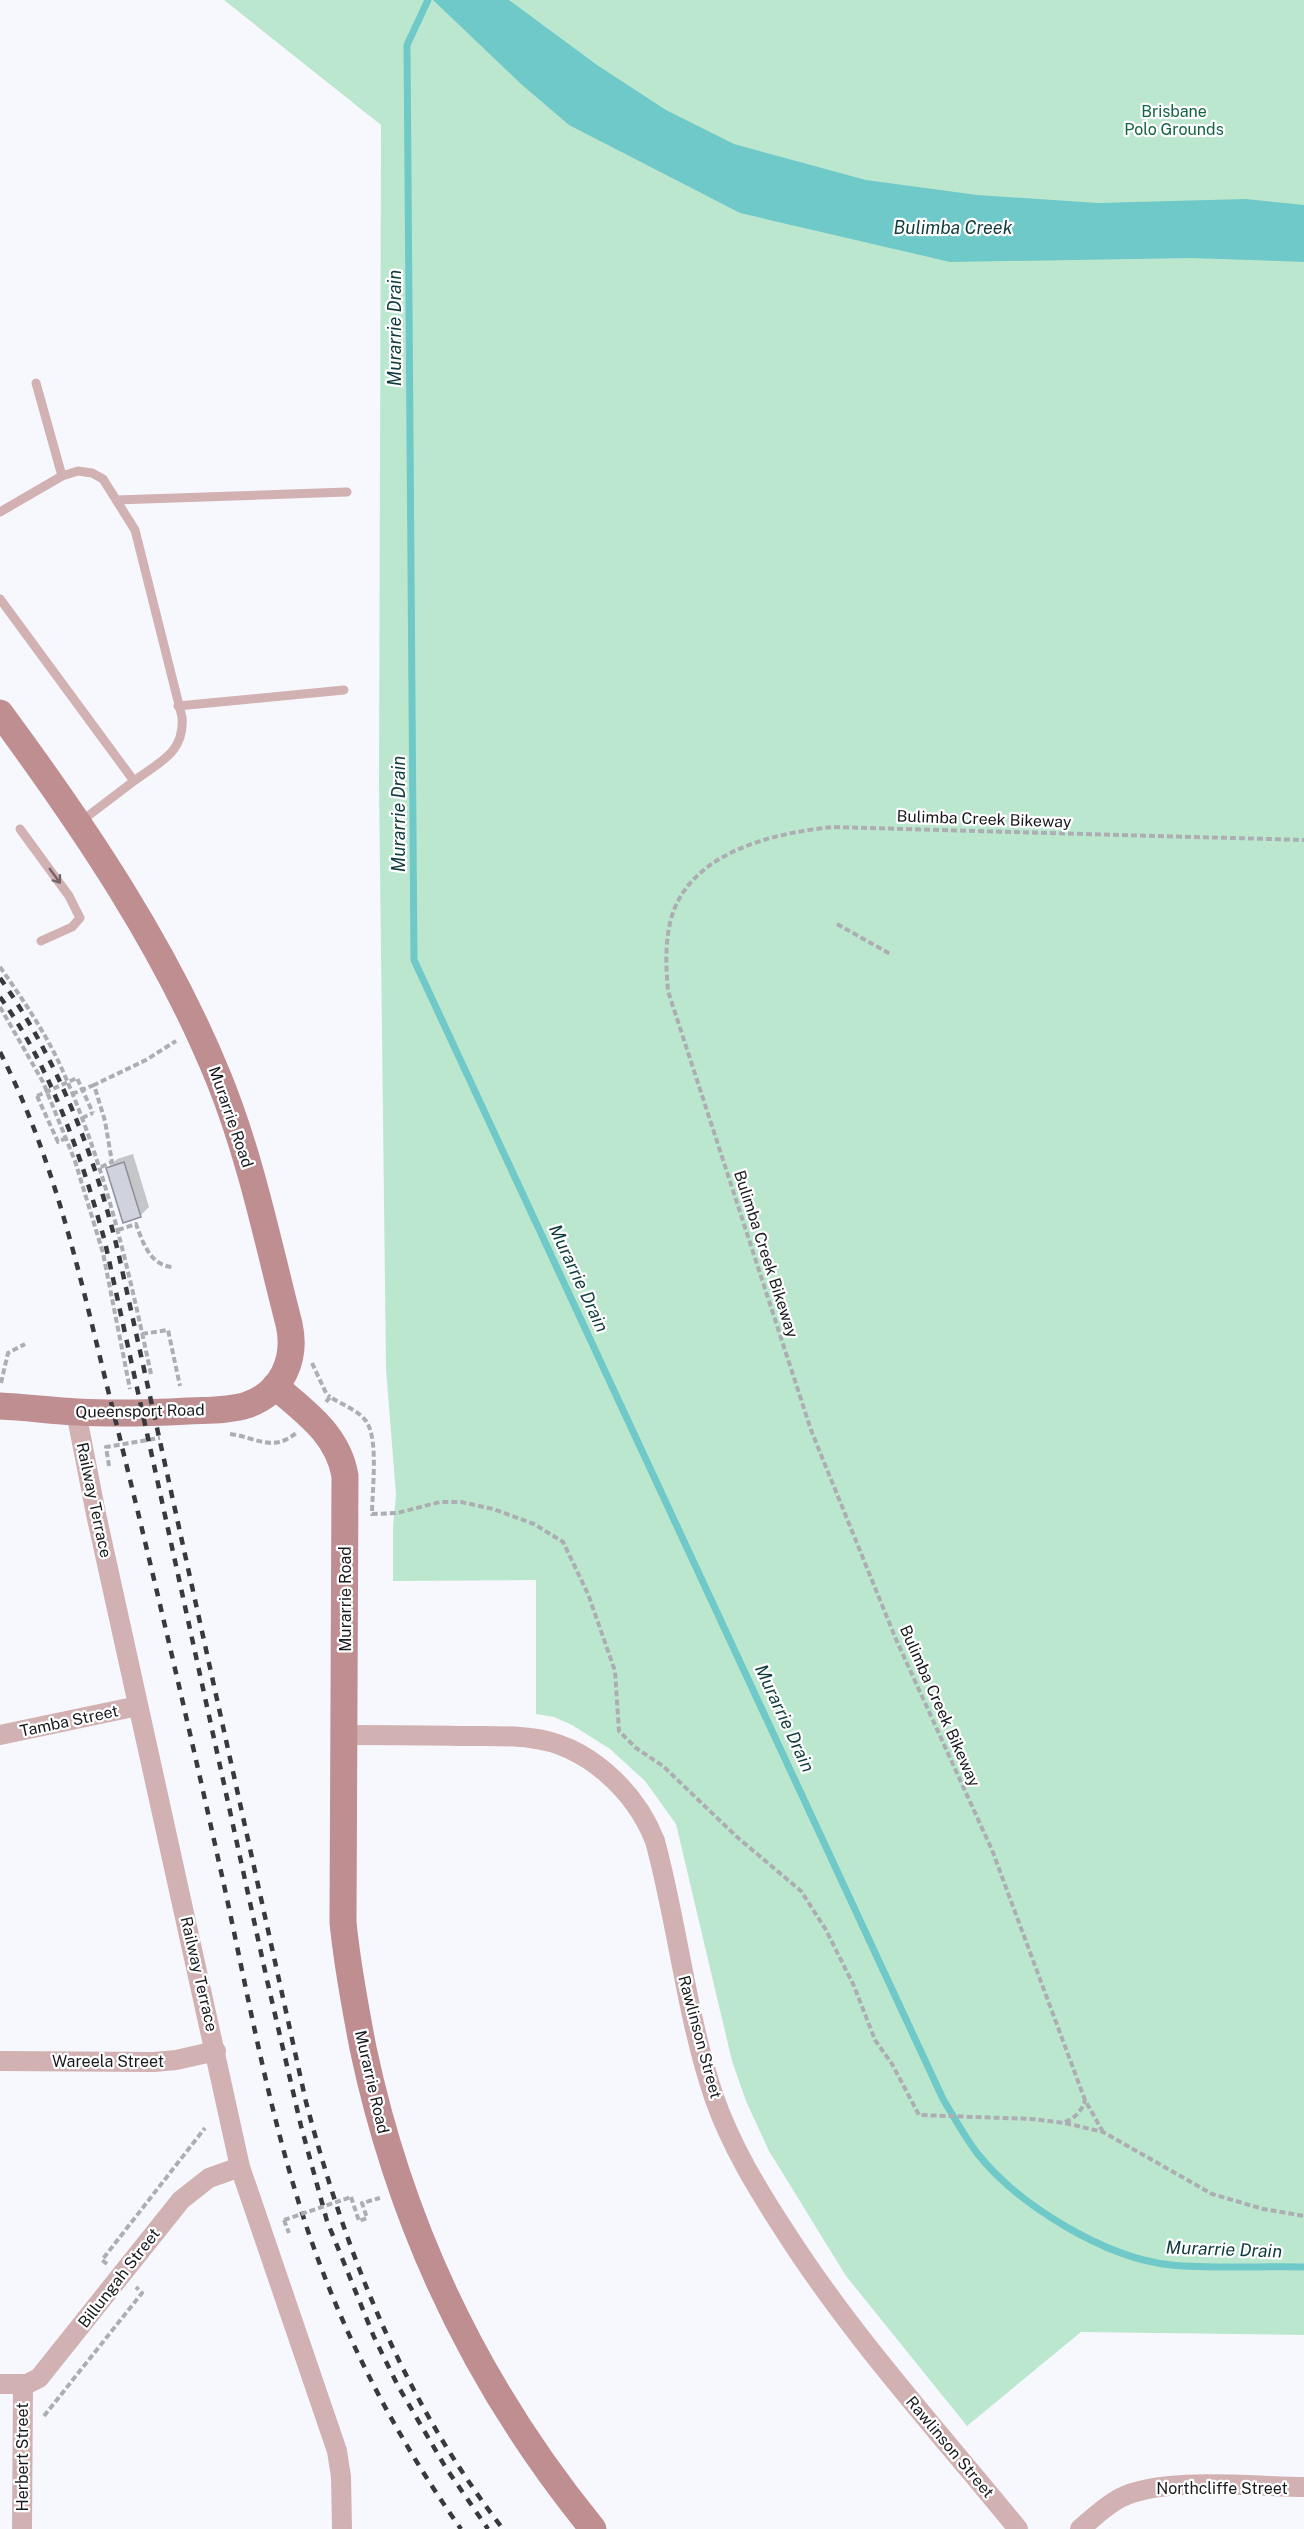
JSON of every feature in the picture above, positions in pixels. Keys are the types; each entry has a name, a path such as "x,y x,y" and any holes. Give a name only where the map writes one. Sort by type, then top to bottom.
{"street":[{"name":"Murarrie Road","path":"0,713 78,824 122,892 179,991 220,1080 235,1121 292,1335 290,1361 286,1372 275,1386 330,1437 343,1466 345,1488 345,1735 342,1894 346,1957 382,2127 400,2189 442,2292 477,2359 543,2462 593,2529"},
{"name":"Queensport Road","path":"1,1395 76,1412 154,1413 231,1408 255,1401 275,1386"},
{"name":"Railway Terrace","path":"76,1412 96,1514 240,2166 337,2451 341,2477 342,2529"},
{"name":"Tamba Street","path":"0,1736 138,1706"},
{"name":"Rawlinson Street","path":"345,1735 512,1737 548,1741 567,1748 597,1765 632,1800 655,1841 704,2065 726,2126 749,2173 809,2269 846,2320 1018,2529"},
{"name":"Wareela Street","path":"0,2061 154,2062 176,2060 216,2051"},
{"name":"Billungah Street","path":"22,2385 33,2382 45,2373 182,2200 209,2178 240,2166"},
{"path":"0,2384 22,2385"},
{"name":"Herbert Street","path":"22,2385 22,2529"},
{"name":"Northcliffe Street","path":"1080,2529 1120,2498 1149,2488 1175,2485 1304,2487"}],"lane":[{"path":"36,383 62,476"},
{"path":"0,512 62,476 78,471 93,473 103,479 135,530 183,729 177,748 78,824"},
{"path":"116,500 347,492"},
{"path":"0,599 134,781"},
{"path":"178,706 344,690"},
{"path":"20,829 69,896 80,918 72,927 41,941"}],"path":[{"name":"Bulimba Creek Bikeway","path":"1103,2132 1085,2100 992,1850 895,1636 811,1430 668,991 665,957 671,921 687,887 718,858 759,841 795,831 833,827 1304,840"},
{"path":"837,924 892,955"},
{"path":"0,967 28,1009 64,1074 82,1118 100,1167 118,1230 151,1374"},
{"path":"0,1007 43,1082 75,1161 103,1253 130,1378 130,1391"},
{"path":"72,1094 146,1060 173,1043"},
{"path":"66,1138 58,1142 37,1096 77,1078 93,1113 82,1118"},
{"path":"94,1084 105,1121 112,1162 100,1167"},
{"path":"118,1230 136,1224 147,1251 163,1266 172,1267"},
{"path":"142,1334 168,1330 180,1386"},
{"path":"1,1395 8,1353 25,1344"},
{"path":"325,1403 330,1397 366,1421 373,1444 372,1514 397,1513 440,1502 461,1502 493,1509 534,1524 563,1542 588,1594 615,1671 620,1731 636,1748 663,1766 737,1837 801,1891 826,1930 854,1986 875,2040 892,2064 919,2115 1032,2119 1065,2123 1103,2132 1212,2194 1263,2209 1304,2216"},
{"path":"221,1434 233,1434 249,1440 282,1443 297,1432"},
{"path":"110,1469 106,1447 169,1437"},
{"path":"1065,2123 1083,2108 1085,2100"},
{"path":"111,2268 102,2260 205,2128"},
{"path":"289,2233 284,2220 351,2197 359,2220 367,2218 362,2203 380,2197 382,2206"},
{"path":"44,2427 44,2415 142,2293 132,2284"}],"green space":[{"name":"Brisbane Polo Grounds","path":"224,0 1304,0 1304,2335 1081,2332 967,2426 846,2276 769,2151 746,2101 732,2061 676,1824 645,1781 610,1749 572,1725 554,1717 536,1714 536,1580 393,1581 393,1527 396,1495 386,1369 379,785 381,125"}],"water":[{"name":"Bulimba Creek","path":"433,0 509,0 597,65 666,110 734,144 866,180 977,195 1098,203 1246,199 1304,205 1304,262 1191,258 950,262 740,213 569,125 521,84"}],"building":[{"path":"124,1162 141,1217 123,1223 106,1168"}],"waterway":[{"name":"Murarrie Drain","path":"428,0 407,45 414,960 943,2099 968,2140 994,2172 1039,2209 1091,2240 1119,2252 1171,2265 1304,2267"}],"railway":[{"path":"0,978 21,1010 58,1077 87,1147 110,1219 306,2102 340,2216 360,2271 408,2379 436,2430 503,2529"},
{"path":"0,997 35,1053 50,1083 75,1146 105,1242 267,1980 301,2126 327,2221 374,2337 398,2386 446,2468 488,2529"},
{"path":"0,1052 36,1133 75,1258 164,1622 269,2093 308,2231 355,2348 415,2459 461,2529"}]}
